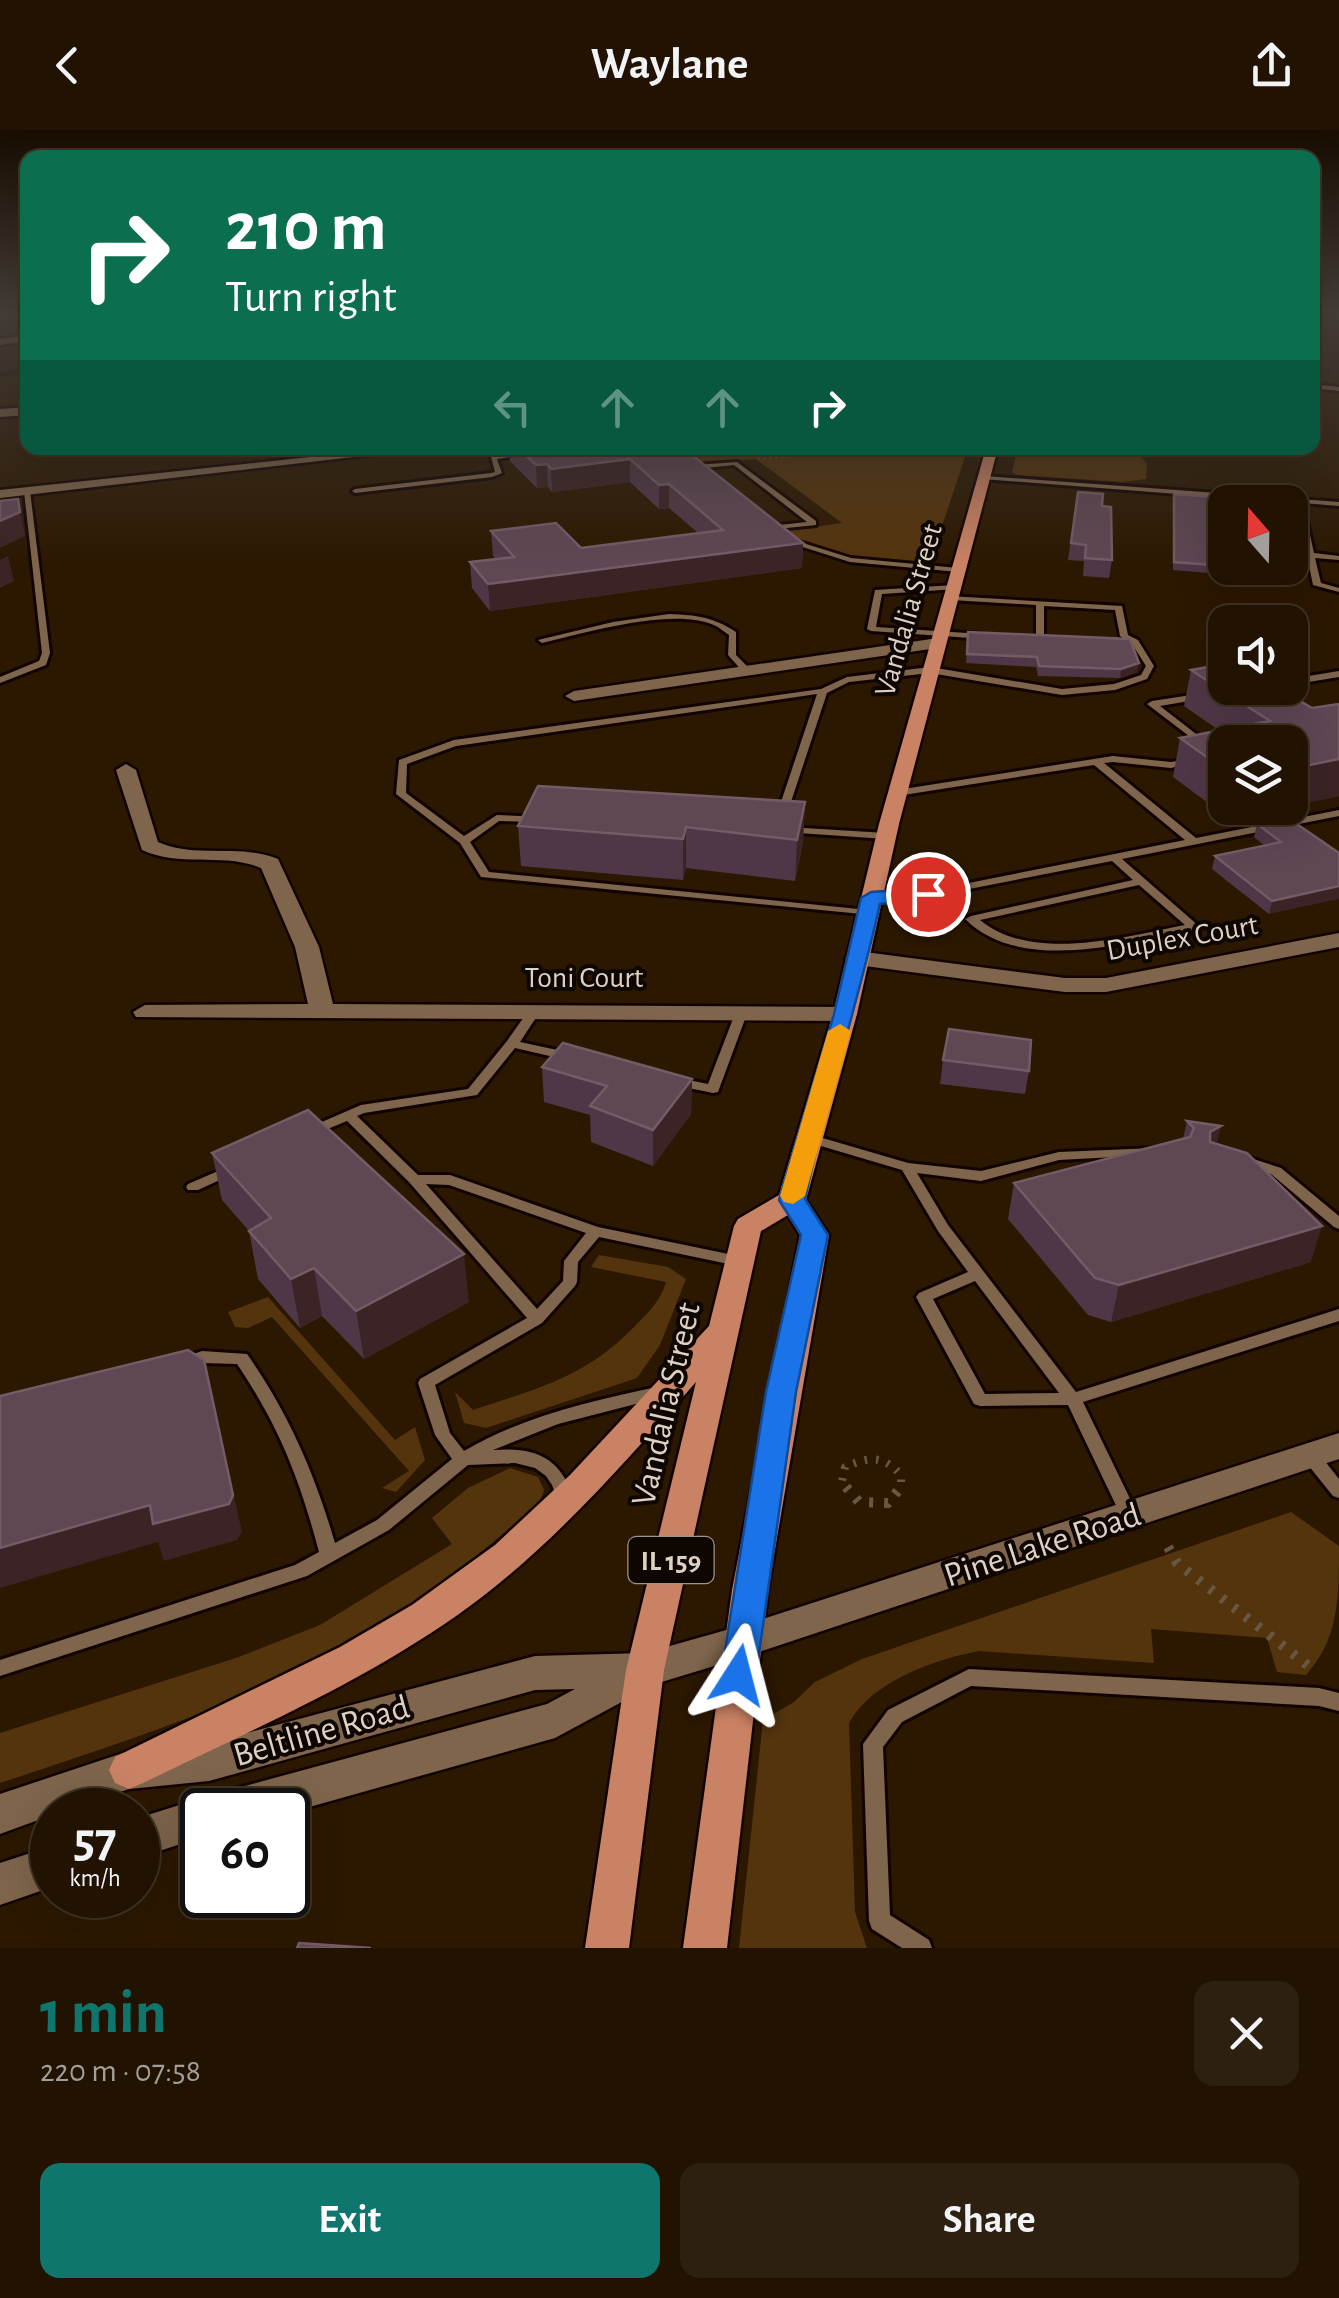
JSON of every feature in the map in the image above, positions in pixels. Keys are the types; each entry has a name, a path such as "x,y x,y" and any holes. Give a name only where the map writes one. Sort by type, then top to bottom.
{"main road":[{"name":"Vandalia Street","path":"607,1948 646,1670 739,1261 748,1226 792,1200 845,1014 897,793 990,455"},
{"name":"IL 159","path":"705,1948 727,1742 781,1392 814,1235 792,1200"},
{"path":"129,1770 296,1690 428,1615 519,1544 565,1500 724,1329"}],"street":[{"path":"0,494 361,455"},
{"path":"574,696 939,640"},
{"path":"126,770 149,846 180,859 244,855 270,864 306,947 322,1010"},
{"name":"Duplex Court","path":"857,958 1065,985 1106,985 1339,940"},
{"name":"Toni Court","path":"145,1012 535,1010 845,1014"},
{"name":"Pine Lake Road","path":"744,1641 1324,1450"},
{"name":"Beltline Road","path":"309,1788 555,1720 646,1670 744,1641"},
{"name":"Beltline Road","path":"0,1814 129,1770 209,1762 536,1673 646,1670"},
{"path":"0,1884 30,1874"}],"lane":[{"path":"355,491 492,474 499,472 493,458 516,455"},
{"path":"710,479 692,464 735,463 813,522 770,528"},
{"path":"984,478 1208,494"},
{"path":"0,680 44,663 46,653 27,491"},
{"path":"1308,502 1339,504"},
{"path":"755,516 770,528 830,556 1040,605 1119,608 1124,636 1135,642 1150,666 1144,678 1115,687 1031,690 999,678 930,670 847,680 822,691 454,743 402,762 400,794 464,841 485,875 870,906 1339,813"},
{"path":"1308,545 1317,585 1339,590"},
{"path":"1310,555 1339,558"},
{"path":"954,585 878,592 872,629 939,640 991,637"},
{"path":"1040,605 1040,639"},
{"path":"542,640 650,620 703,618 732,634 732,656 747,672"},
{"path":"1008,638 1059,640"},
{"path":"1116,642 1135,642"},
{"path":"1308,679 1339,674"},
{"path":"822,691 777,829 886,836"},
{"path":"897,793 1113,759 1171,764 1217,755 1152,704 1208,695"},
{"path":"1096,762 1193,841"},
{"path":"464,841 497,818 551,819"},
{"path":"1114,857 1142,881 1194,927 1074,947 1046,946 982,933 971,919 1142,881"},
{"path":"296,1139 348,1115 472,1092 535,1010"},
{"path":"658,1077 713,1089 742,1011"},
{"path":"512,1044 585,1060"},
{"path":"348,1115 414,1179 537,1320"},
{"path":"807,1138 906,1167 981,1176 1059,1156 1126,1152 1162,1155"},
{"path":"1222,1153 1276,1170 1339,1224"},
{"path":"193,1188 245,1163"},
{"path":"906,1167 943,1228 1073,1398 1129,1515"},
{"path":"414,1179 450,1180 596,1231 739,1261"},
{"path":"1276,1189 1305,1195"},
{"path":"462,1460 444,1435 426,1384 537,1320 570,1282 572,1261 596,1231"},
{"path":"978,1274 924,1296 980,1400 1073,1398 1339,1316"},
{"path":"166,1369 202,1357 240,1358 276,1406 304,1462 330,1556"},
{"path":"0,1668 301,1571 383,1525 462,1460 494,1440 546,1420 669,1390"},
{"path":"1324,1450 1339,1491"},
{"path":"462,1460 506,1454 543,1462 554,1470 565,1500"},
{"path":"920,1948 880,1921 873,1744 895,1716 969,1677 1319,1696 1339,1702"}],"path":[{"path":"758,458 803,455"},
{"path":"870,1457 896,1468 902,1484 888,1503 869,1505 850,1497 841,1474 851,1462 870,1457"},
{"path":"1168,1547 1176,1564 1324,1678"}],"shaded area":[{"path":"680,455 966,455 928,568 830,556 777,532 842,523 756,459 691,463"},
{"path":"1016,455 1140,455 1147,464 1146,479 1123,482 1012,472"},
{"path":"599,1255 668,1267 686,1279 660,1345 637,1378 486,1428 464,1423 455,1392 473,1410 560,1379 598,1358 654,1306 666,1282 591,1267"},
{"path":"268,1297 395,1440 415,1427 425,1460 396,1492 382,1488 409,1471 272,1317 248,1328 235,1327 228,1312"},
{"path":"510,1468 538,1477 544,1490 540,1502 451,1576 381,1625 314,1663 226,1703 0,1783 0,1733 236,1658 320,1625 452,1544 432,1518 468,1488"},
{"path":"1291,1512 1339,1546 1337,1600 1331,1632 1306,1675 1277,1672 1267,1638 1151,1629 1154,1663 979,1651 924,1666 872,1696 849,1723 855,1912 867,1948 739,1948 763,1720 794,1702 815,1682 862,1659"}],"building":[{"path":"525,455 692,455 803,543 488,584 470,562 514,557 491,531 556,523 581,548 723,530 669,484 659,485 630,459 551,469 547,464 536,465"},
{"path":"1078,492 1103,494 1102,506 1111,507 1112,560 1085,558 1086,545 1071,543"},
{"path":"1174,494 1208,497 1208,565 1174,562"},
{"path":"18,499 20,512 0,521 0,501"},
{"path":"968,632 1130,639 1139,663 1121,669 1039,666 1037,657 967,654"},
{"path":"1208,667 1208,681 1191,670"},
{"path":"1339,704 1339,759 1308,765 1308,725 1249,725 1270,721 1245,705 1312,708"},
{"path":"1208,733 1208,758 1180,738"},
{"path":"538,786 805,802 797,840 686,827 683,839 518,826"},
{"path":"1258,825 1298,825 1339,853 1339,886 1272,901 1215,856 1281,842"},
{"path":"949,1029 1031,1040 1029,1071 943,1060"},
{"path":"563,1043 692,1079 653,1130 590,1106 607,1086 542,1067"},
{"path":"308,1110 464,1254 356,1311 314,1268 291,1279 249,1231 271,1218 212,1153"},
{"path":"1187,1121 1221,1126 1210,1132 1210,1142 1247,1153 1322,1226 1119,1285 1095,1278 1014,1183 1190,1137 1194,1128"},
{"path":"188,1350 204,1360 233,1495 229,1504 153,1524 150,1505 0,1548 0,1396"},
{"path":"299,1943 371,1948 297,1948"}],"slow traffic":[{"path":"793,1196 840,1031"}],"route":[{"path":"738,1675 781,1392 814,1235 792,1200 798,1171 845,1014 871,898 928,894"}]}
